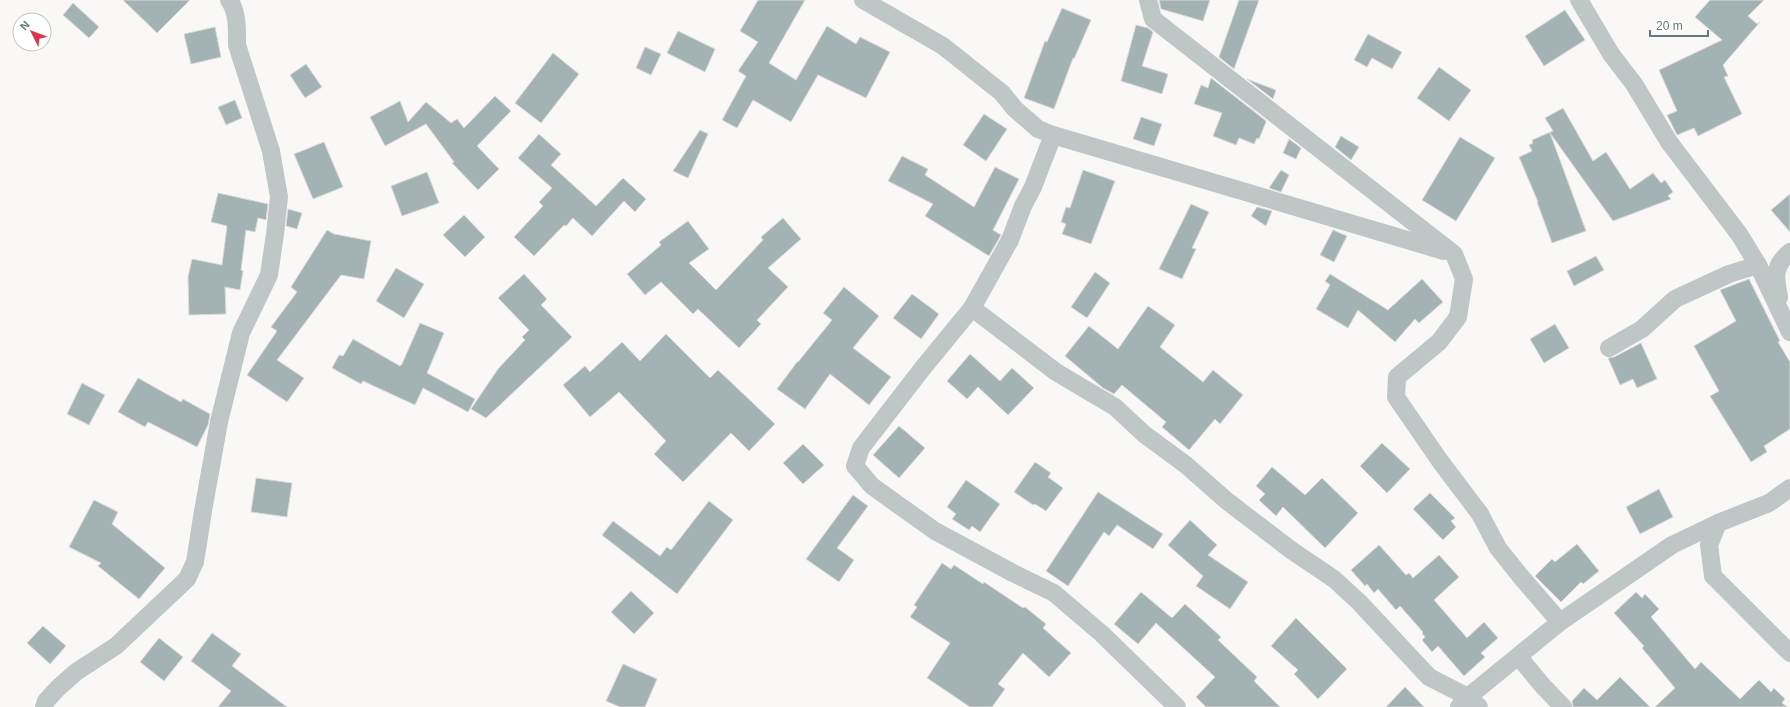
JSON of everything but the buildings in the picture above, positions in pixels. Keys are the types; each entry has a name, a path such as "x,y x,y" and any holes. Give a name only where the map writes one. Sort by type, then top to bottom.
{"street":[{"path":"44,707 46,701 58,688 76,672 116,646 187,579 195,562 219,422 241,333 268,275 276,234 279,197 271,151 237,45 237,27 233,6 229,0"},
{"path":"863,0 943,46 1002,93 1015,109 1038,129 1053,135 1454,254"},
{"path":"1148,0 1153,19 1454,254 1464,279 1458,317 1439,342 1398,377 1396,397 1440,461 1480,514 1498,548 1521,578 1560,622"},
{"path":"1579,0 1611,54 1634,84 1668,142 1739,234 1758,265 1786,325"},
{"path":"1053,135 1010,240 972,308 922,369 861,448 855,466 872,486 935,531 1013,573 1054,593 1102,634 1156,689 1177,707"},
{"path":"1786,325 1775,280 1777,266 1790,252"},
{"path":"1609,348 1642,329 1675,300 1730,274 1758,265"},
{"path":"972,308 1056,372 1115,407 1144,434 1186,465 1233,505 1291,550 1334,579 1359,602 1430,677 1468,704 1560,622 1672,546 1718,523 1769,504 1790,488"},
{"path":"1718,523 1709,545 1713,576 1790,653"},
{"path":"1519,657 1563,707"},
{"path":"1156,689 1160,707"}]}
